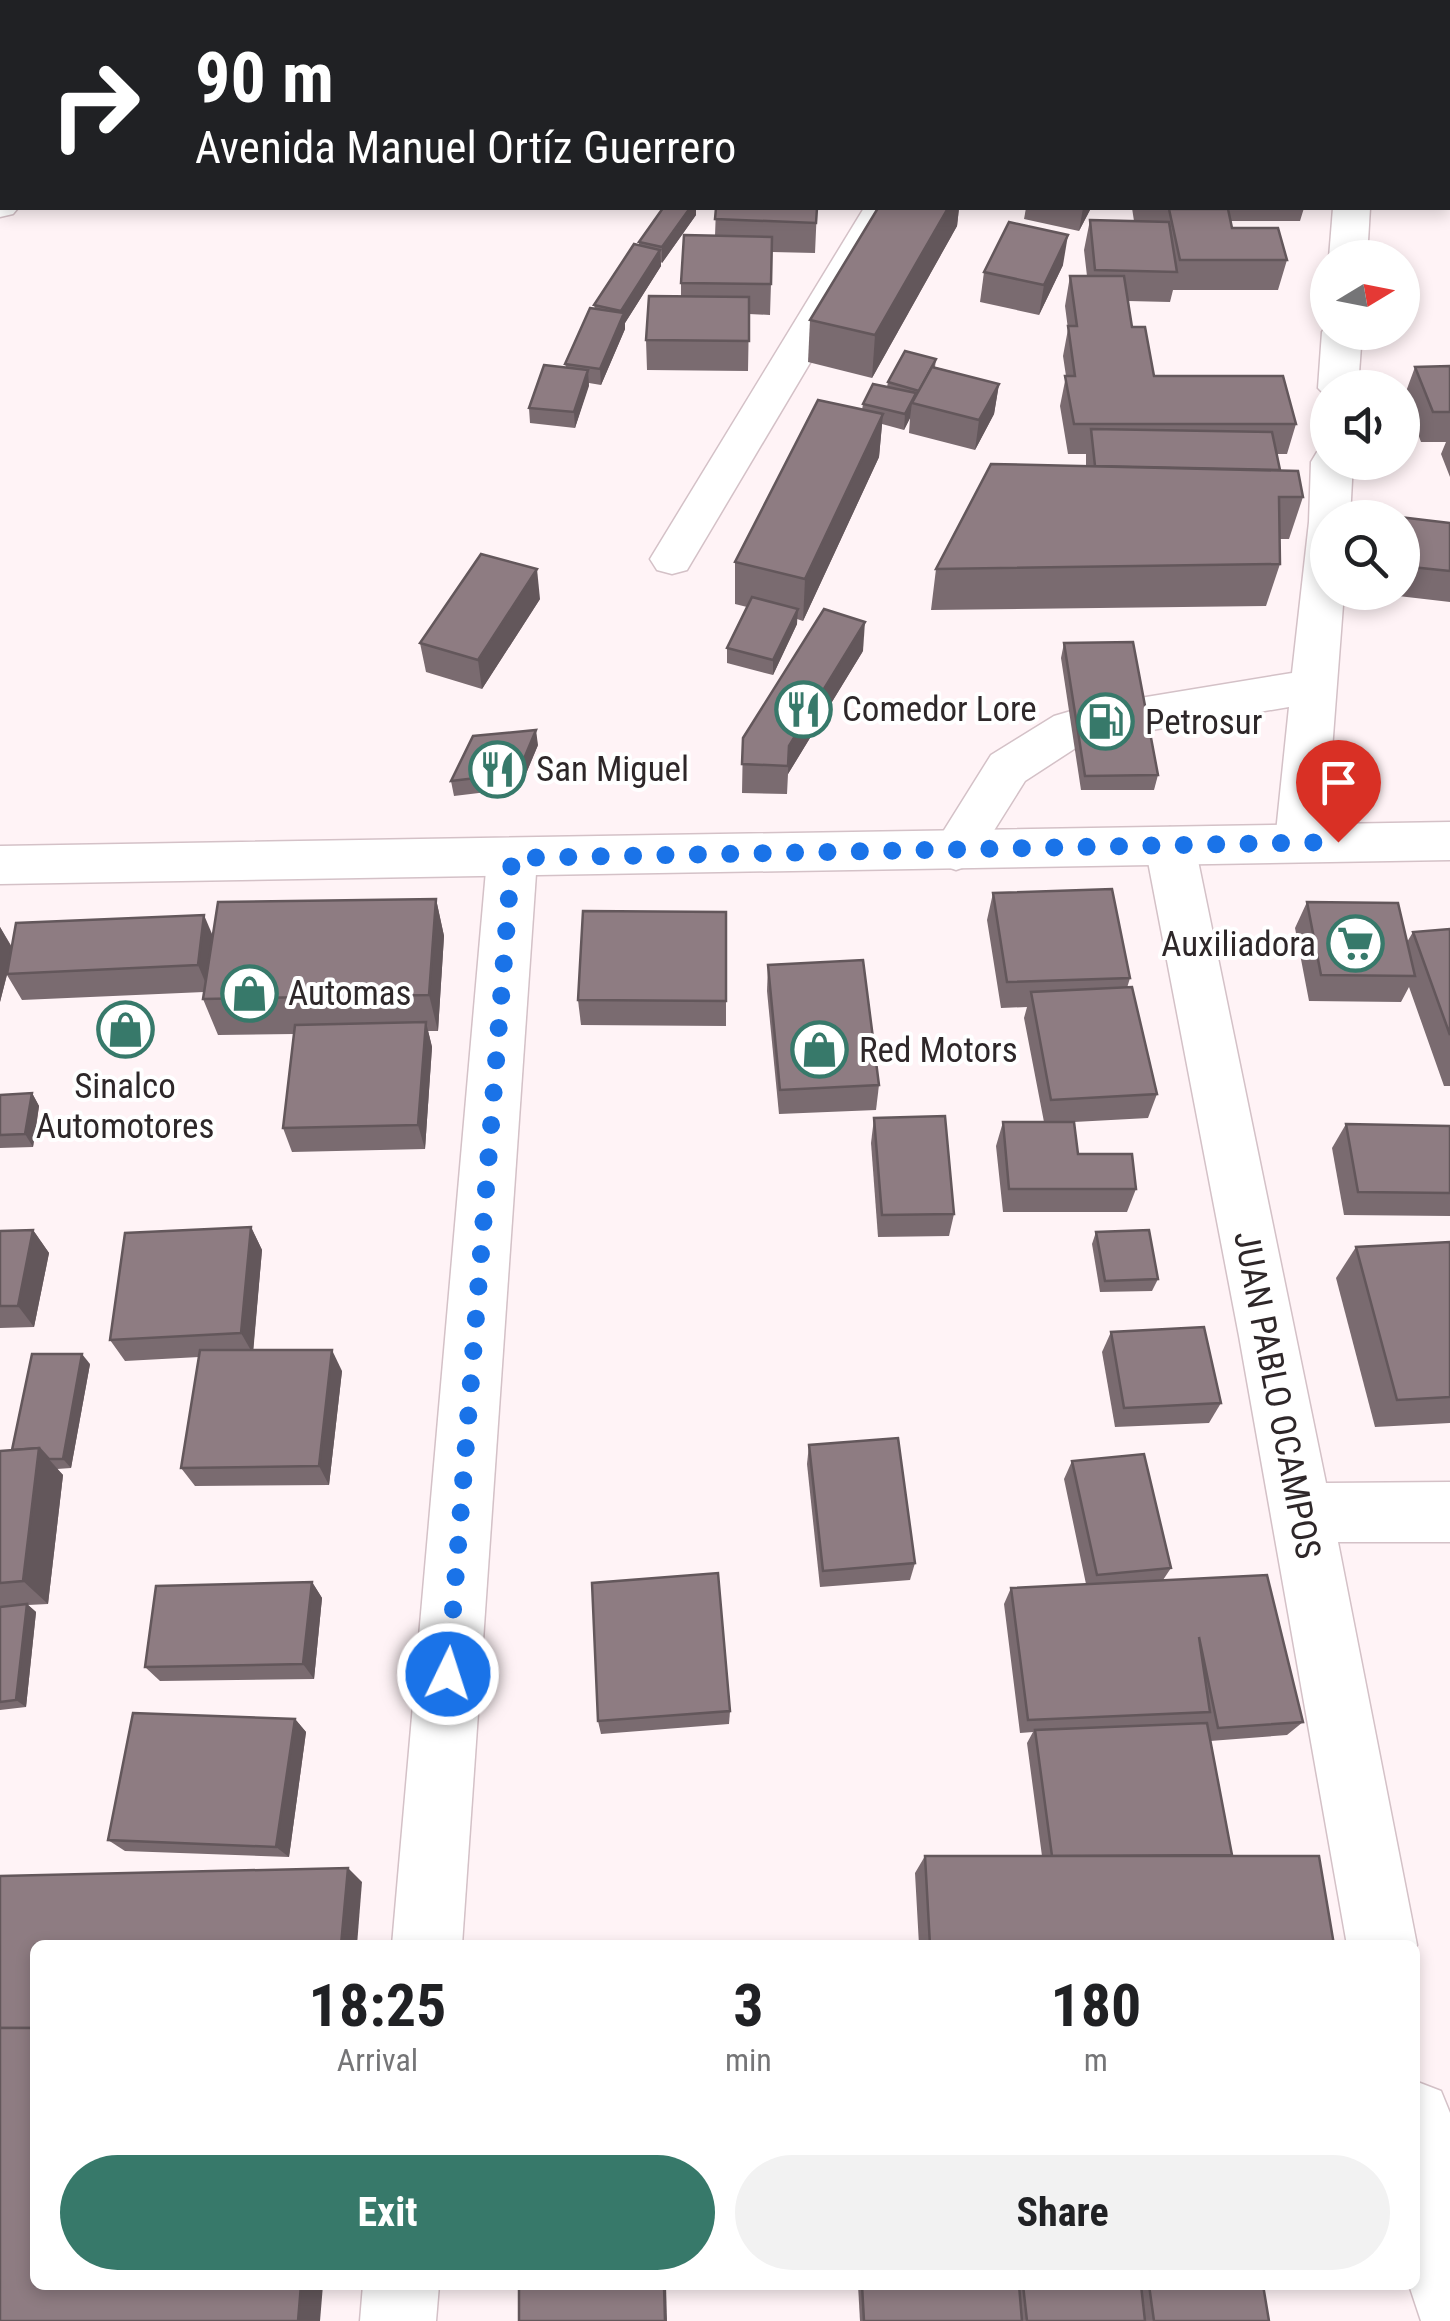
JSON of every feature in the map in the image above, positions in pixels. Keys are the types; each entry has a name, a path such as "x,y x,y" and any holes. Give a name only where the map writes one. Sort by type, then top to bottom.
{"street":[{"path":"672,559 882,210"},
{"path":"1349,240 1352,210"},
{"path":"1300,842 1322,610"},
{"path":"1140,715 1316,686"},
{"path":"956,850 1008,768 1071,728"},
{"path":"0,865 1450,842"},
{"name":"JUAN PABLO OCAMPOS","path":"1170,846 1268,1336 1381,1940"},
{"path":"428,1940 512,858"},
{"path":"1299,1513 1450,1512"},
{"path":"1420,2143 1450,2299"},
{"path":"398,2321 401,2290"}],"building":[{"path":"662,210 689,210 662,247 639,242"},
{"path":"716,210 817,210 816,223 715,219"},
{"path":"877,210 947,210 875,335 810,320"},
{"path":"1169,210 1228,210 1232,228 1278,228 1287,260 1180,260"},
{"path":"1090,220 1169,222 1177,272 1095,270"},
{"path":"1009,222 1068,235 1044,285 984,272"},
{"path":"684,235 772,237 771,284 681,283"},
{"path":"634,244 660,250 621,311 594,305"},
{"path":"1070,276 1124,276 1132,327 1145,327 1154,376 1283,376 1296,424 1074,424 1065,376 1075,376 1068,326 1077,326"},
{"path":"649,296 749,297 749,341 646,340"},
{"path":"590,308 624,313 600,369 565,364"},
{"path":"905,351 936,359 919,391 888,382"},
{"path":"544,365 588,370 574,412 529,408"},
{"path":"1450,366 1450,412 1433,412 1420,370 1415,367"},
{"path":"932,367 999,384 979,420 912,403"},
{"path":"873,384 916,393 905,414 863,404"},
{"path":"818,400 883,414 805,579 735,562"},
{"path":"1091,429 1272,432 1280,470 1095,466"},
{"path":"991,464 1298,471 1303,497 1279,497 1280,564 936,569"},
{"path":"1420,519 1450,523 1450,571 1420,568"},
{"path":"481,554 537,569 478,660 420,643"},
{"path":"752,597 798,609 773,660 727,648"},
{"path":"824,609 865,622 789,746 788,766 742,764 743,738"},
{"name":"Petrosur","path":"1133,642 1158,775 1085,776 1064,643"},
{"path":"536,730 518,773 451,781 473,736"},
{"path":"1112,889 1130,978 1007,982 993,893"},
{"path":"436,899 429,995 203,999 218,902"},
{"path":"1307,902 1398,903 1415,976 1321,975"},
{"path":"583,911 726,912 726,1001 578,1000"},
{"path":"204,915 198,965 7,974 16,923"},
{"path":"1450,929 1450,1035 1413,932"},
{"name":"Red Motors","path":"863,960 879,1085 780,1090 768,965"},
{"path":"1132,987 1157,1094 1051,1100 1031,992"},
{"path":"426,1022 418,1125 283,1128 295,1025"},
{"path":"32,1093 25,1134 0,1135 0,1095"},
{"path":"945,1116 954,1214 882,1215 874,1118"},
{"path":"1003,1122 1074,1122 1078,1154 1132,1154 1136,1189 1009,1189"},
{"path":"1346,1124 1450,1126 1450,1193 1358,1192"},
{"path":"251,1227 241,1333 110,1340 125,1233"},
{"path":"33,1230 18,1306 0,1306 0,1231"},
{"path":"1149,1230 1158,1279 1105,1281 1096,1232"},
{"path":"1450,1242 1450,1397 1397,1400 1356,1247"},
{"path":"1204,1327 1221,1403 1124,1408 1111,1332"},
{"path":"200,1350 332,1350 319,1466 181,1468"},
{"path":"32,1354 82,1354 63,1459 49,1459 39,1448 12,1450"},
{"path":"898,1438 915,1563 823,1571 809,1445"},
{"path":"39,1448 23,1581 0,1583 0,1451"},
{"path":"1144,1454 1171,1568 1097,1575 1072,1461"},
{"path":"718,1573 730,1711 598,1721 592,1583"},
{"path":"1267,1575 1303,1722 1218,1728 1199,1637 1210,1712 1028,1720 1011,1588"},
{"path":"312,1582 303,1664 145,1667 156,1586"},
{"path":"27,1604 16,1700 0,1702 0,1607"},
{"path":"133,1713 295,1719 276,1847 108,1840"},
{"path":"1207,1723 1232,1855 1052,1856 1035,1730"},
{"path":"925,1856 1319,1856 1333,1940 930,1940"},
{"path":"348,1868 341,1940 30,1940 30,2028 0,2028 0,1876"},
{"path":"0,2028 30,2028 30,2290 301,2290 298,2321 0,2321"},
{"path":"519,2290 664,2290 665,2321 519,2321"},
{"path":"862,2290 1019,2290 1022,2321 864,2321"},
{"path":"1024,2290 1142,2290 1145,2321 1027,2321"},
{"path":"1150,2290 1264,2290 1269,2321 1154,2321"}],"place":[{"name":"Comedor Lore","path":"803,709"},
{"name":"Petrosur","path":"1106,722"},
{"name":"San Miguel","path":"497,769"},
{"name":"Auxiliadora","path":"1355,944"},
{"name":"Automas","path":"249,993"},
{"name":"Sinalco Automotores","path":"125,1030"},
{"name":"Red Motors","path":"820,1050"}],"route":[{"path":"448,1674 512,858 1338,842"}]}
